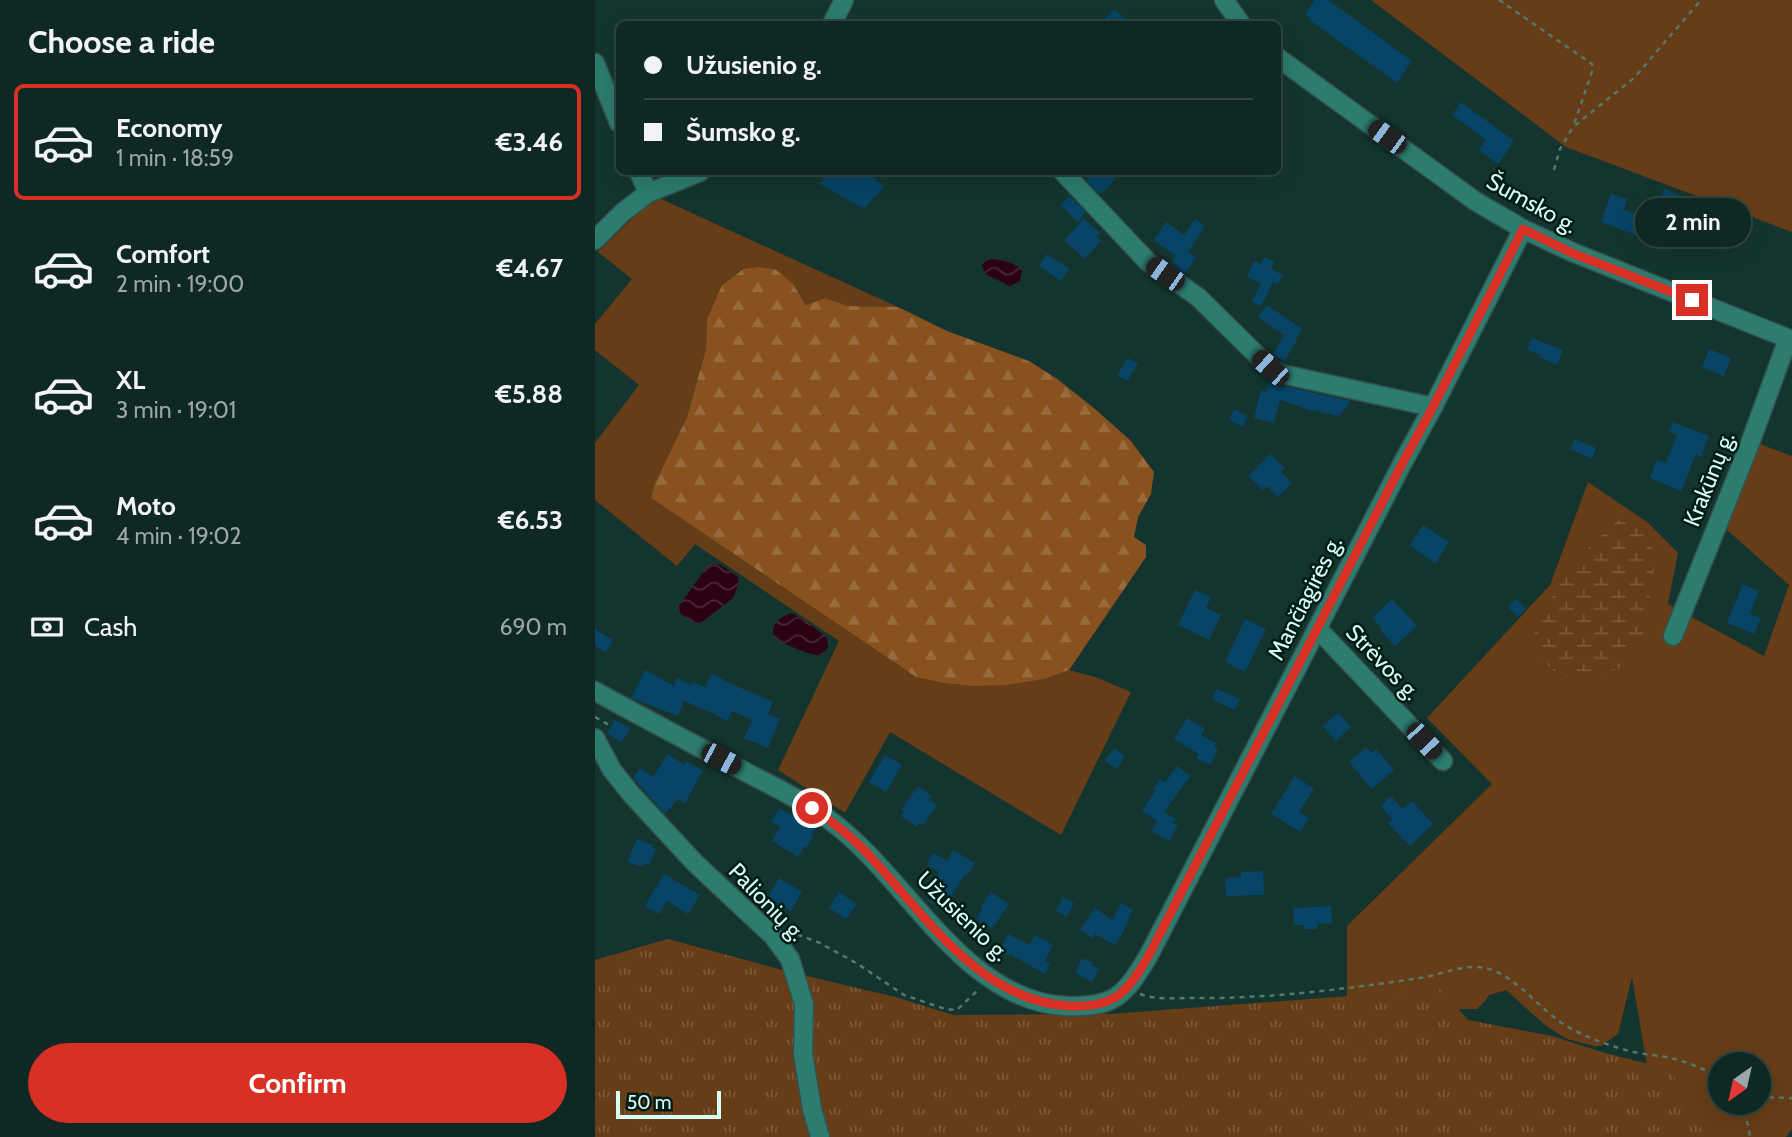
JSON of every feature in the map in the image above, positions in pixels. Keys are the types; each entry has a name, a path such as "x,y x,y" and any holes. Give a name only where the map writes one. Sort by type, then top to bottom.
{"street":[{"path":"834,21 844,0"},
{"path":"1224,0 1239,21"},
{"name":"Šumsko g.","path":"1281,60 1475,201 1523,229 1572,253 1790,339"},
{"path":"595,63 616,116"},
{"path":"640,175 648,193"},
{"path":"595,240 623,212 648,193 693,175"},
{"path":"1066,175 1148,262 1198,297 1270,368 1282,374 1433,407"},
{"name":"Mančiagirės g.","path":"1129,987 1149,955 1523,229"},
{"name":"Krakūnų g.","path":"1673,636 1790,339"},
{"name":"Strėvos g.","path":"1317,628 1443,761"},
{"name":"Užusienio g.","path":"595,691 794,797 830,820 861,847 943,937 987,977 1007,989 1059,1006 1095,1005 1119,996 1129,987"},
{"name":"Palionių g.","path":"595,738 612,770 632,795 695,863 773,936 790,959 804,1004 803,1054 812,1109 820,1137"}],"path":[{"path":"1499,0 1592,64 1593,69 1573,127 1560,149 1554,170"},
{"path":"1573,127 1634,78 1701,0"},
{"path":"595,717 609,725"},
{"path":"773,936 791,930 859,964 904,995 946,1009 957,1010 976,993 987,977"},
{"path":"1129,987 1143,996 1154,998 1237,999 1336,990 1479,967 1509,978 1551,1015 1583,1034 1630,1051 1668,1057 1708,1071"},
{"path":"1771,1097 1792,1098"},
{"path":"1744,1115 1750,1137"}],"green space":[{"path":"1371,0 1792,0 1792,232 1566,147"},
{"path":"659,198 898,307 848,306 825,298 806,305 793,284 742,269 722,285 707,319 706,349 687,417 655,483 651,498 916,677 974,686 1044,679 1069,670 1131,692 1061,835 890,732 845,813 778,770 839,641 695,544 677,566 595,500 595,443 639,385 595,350 595,324 632,279 598,252 642,209"},
{"path":"760,267 776,270 793,284 806,305 825,298 848,306 898,307 947,331 1029,361 1056,378 1130,440 1154,472 1151,494 1138,517 1134,537 1146,545 1146,557 1069,670 1044,679 1006,685 974,686 916,677 651,498 655,483 687,417 706,349 707,319 722,285 743,269"},
{"path":"1757,443 1792,456 1792,1129 1786,1137 1659,1137 1632,977 1618,1034 1601,1046 1567,1039 1546,1026 1506,990 1489,995 1477,1009 1347,1008 1347,926 1492,784 1427,718 1550,585 1588,482 1647,522 1678,553 1668,604 1764,656 1789,585 1725,528"},
{"path":"1632,518 1646,527 1651,541 1654,574 1643,635 1622,667 1588,680 1559,675 1537,657 1534,634 1540,615 1578,558 1618,520"},
{"path":"668,939 899,998 953,1015 1111,1014 1441,989 1468,1020 1552,1036 1669,1069 1699,1116 1725,1137 595,1137 595,960"}],"water":[{"path":"992,259 1009,262 1019,268 1022,271 1020,281 1010,286 985,274 982,265"},
{"path":"713,564 721,565 738,577 739,583 733,598 702,622 691,621 680,613 679,606 706,568"},
{"path":"792,613 827,638 828,648 823,653 810,653 789,646 774,637 773,628 777,622"}],"building":[{"path":"1315,0 1328,0 1412,61 1397,83 1308,19 1305,14"},
{"path":"1114,9 1126,19 1124,21 1103,21"},
{"path":"1461,102 1514,141 1498,164 1479,150 1486,140 1452,115"},
{"path":"825,175 875,175 873,177 884,186 864,209 820,184"},
{"path":"1084,175 1116,177 1100,194 1087,181 1089,179"},
{"path":"1664,189 1687,198 1680,214 1658,205"},
{"path":"1611,194 1627,199 1624,210 1643,216 1636,235 1601,222"},
{"path":"1070,196 1086,212 1078,223 1061,205"},
{"path":"1084,219 1100,233 1096,237 1101,241 1085,259 1064,240"},
{"path":"1195,219 1205,226 1188,252 1196,257 1185,274 1171,264 1176,256 1154,240 1166,222 1184,235"},
{"path":"1047,254 1069,269 1061,281 1039,266"},
{"path":"1264,257 1274,262 1271,269 1283,275 1278,285 1273,282 1261,306 1252,302 1261,283 1247,277 1254,261 1261,264"},
{"path":"1267,305 1302,329 1284,362 1273,355 1284,335 1258,317"},
{"path":"1532,338 1563,350 1557,365 1527,350"},
{"path":"1709,349 1731,358 1724,376 1702,367"},
{"path":"1128,358 1138,364 1127,381 1117,375"},
{"path":"1269,380 1280,385 1351,401 1339,416 1300,408 1280,400 1274,423 1254,418 1261,390 1266,392"},
{"path":"1235,409 1248,417 1242,427 1229,419"},
{"path":"1673,422 1709,436 1701,457 1696,454 1681,491 1650,478 1657,460 1666,463 1677,435 1669,432"},
{"path":"1575,439 1596,448 1592,459 1570,449"},
{"path":"1270,454 1285,468 1281,472 1292,483 1278,497 1267,486 1263,490 1248,476"},
{"path":"1423,525 1449,542 1435,564 1410,545"},
{"path":"1743,584 1759,591 1750,614 1761,618 1754,634 1727,623"},
{"path":"1195,590 1211,597 1206,608 1221,615 1209,640 1178,625"},
{"path":"1392,599 1417,626 1395,646 1372,618"},
{"path":"1516,599 1526,609 1518,617 1508,607"},
{"path":"1245,619 1266,629 1245,672 1225,662"},
{"path":"595,629 613,640 606,652 595,646"},
{"path":"645,670 674,686 677,678 705,687 712,673 773,702 768,714 780,719 768,748 744,738 752,720 732,711 727,721 684,701 678,716 631,698"},
{"path":"1217,689 1240,699 1234,710 1212,699"},
{"path":"1338,713 1351,727 1336,741 1323,726"},
{"path":"1187,718 1205,729 1201,735 1216,743 1214,747 1218,749 1210,765 1196,758 1199,754 1174,739"},
{"path":"615,720 630,728 622,742 607,734"},
{"path":"1366,747 1372,753 1376,749 1394,770 1372,789 1349,762"},
{"path":"1114,748 1125,756 1117,769 1105,761"},
{"path":"668,754 684,765 686,761 703,771 685,803 678,799 665,814 633,778 640,768 653,777"},
{"path":"885,755 902,765 886,792 869,782"},
{"path":"1177,766 1190,776 1164,812 1176,819 1173,823 1178,825 1169,841 1151,831 1157,821 1142,811 1160,779 1165,783"},
{"path":"1295,776 1314,789 1299,812 1309,818 1300,832 1271,814"},
{"path":"918,786 931,796 929,799 937,805 923,825 919,823 917,827 901,816 904,812 901,810"},
{"path":"1391,796 1402,809 1412,801 1433,824 1410,846 1388,823 1392,819 1381,806"},
{"path":"780,808 815,829 811,834 814,836 798,857 772,841 780,827 771,822"},
{"path":"637,839 653,845 652,848 656,849 649,865 644,863 643,867 627,862"},
{"path":"953,850 975,863 949,900 952,903 946,912 928,901 934,892 928,889 939,872 927,864 933,853 947,861"},
{"path":"1263,871 1264,895 1226,896 1225,878 1241,877 1241,872"},
{"path":"664,874 700,895 688,914 667,901 659,914 645,906"},
{"path":"779,878 802,892 791,911 768,897"},
{"path":"839,892 857,904 846,919 829,908"},
{"path":"991,892 1009,904 992,929 976,919 983,908 980,907"},
{"path":"1063,897 1074,903 1067,917 1056,911"},
{"path":"1121,903 1133,909 1115,945 1095,934 1092,938 1080,930 1095,908 1112,920"},
{"path":"1331,906 1332,923 1317,924 1317,929 1304,929 1304,925 1294,925 1293,908"},
{"path":"1008,934 1029,945 1035,935 1053,945 1045,961 1050,964 1045,974 999,950"},
{"path":"1082,958 1099,969 1092,982 1075,973"}],"route":[{"path":"812,808 861,847 943,937 987,977 1007,989 1059,1006 1095,1005 1119,996 1129,987 1149,955 1523,229 1572,253 1692,300"}]}
